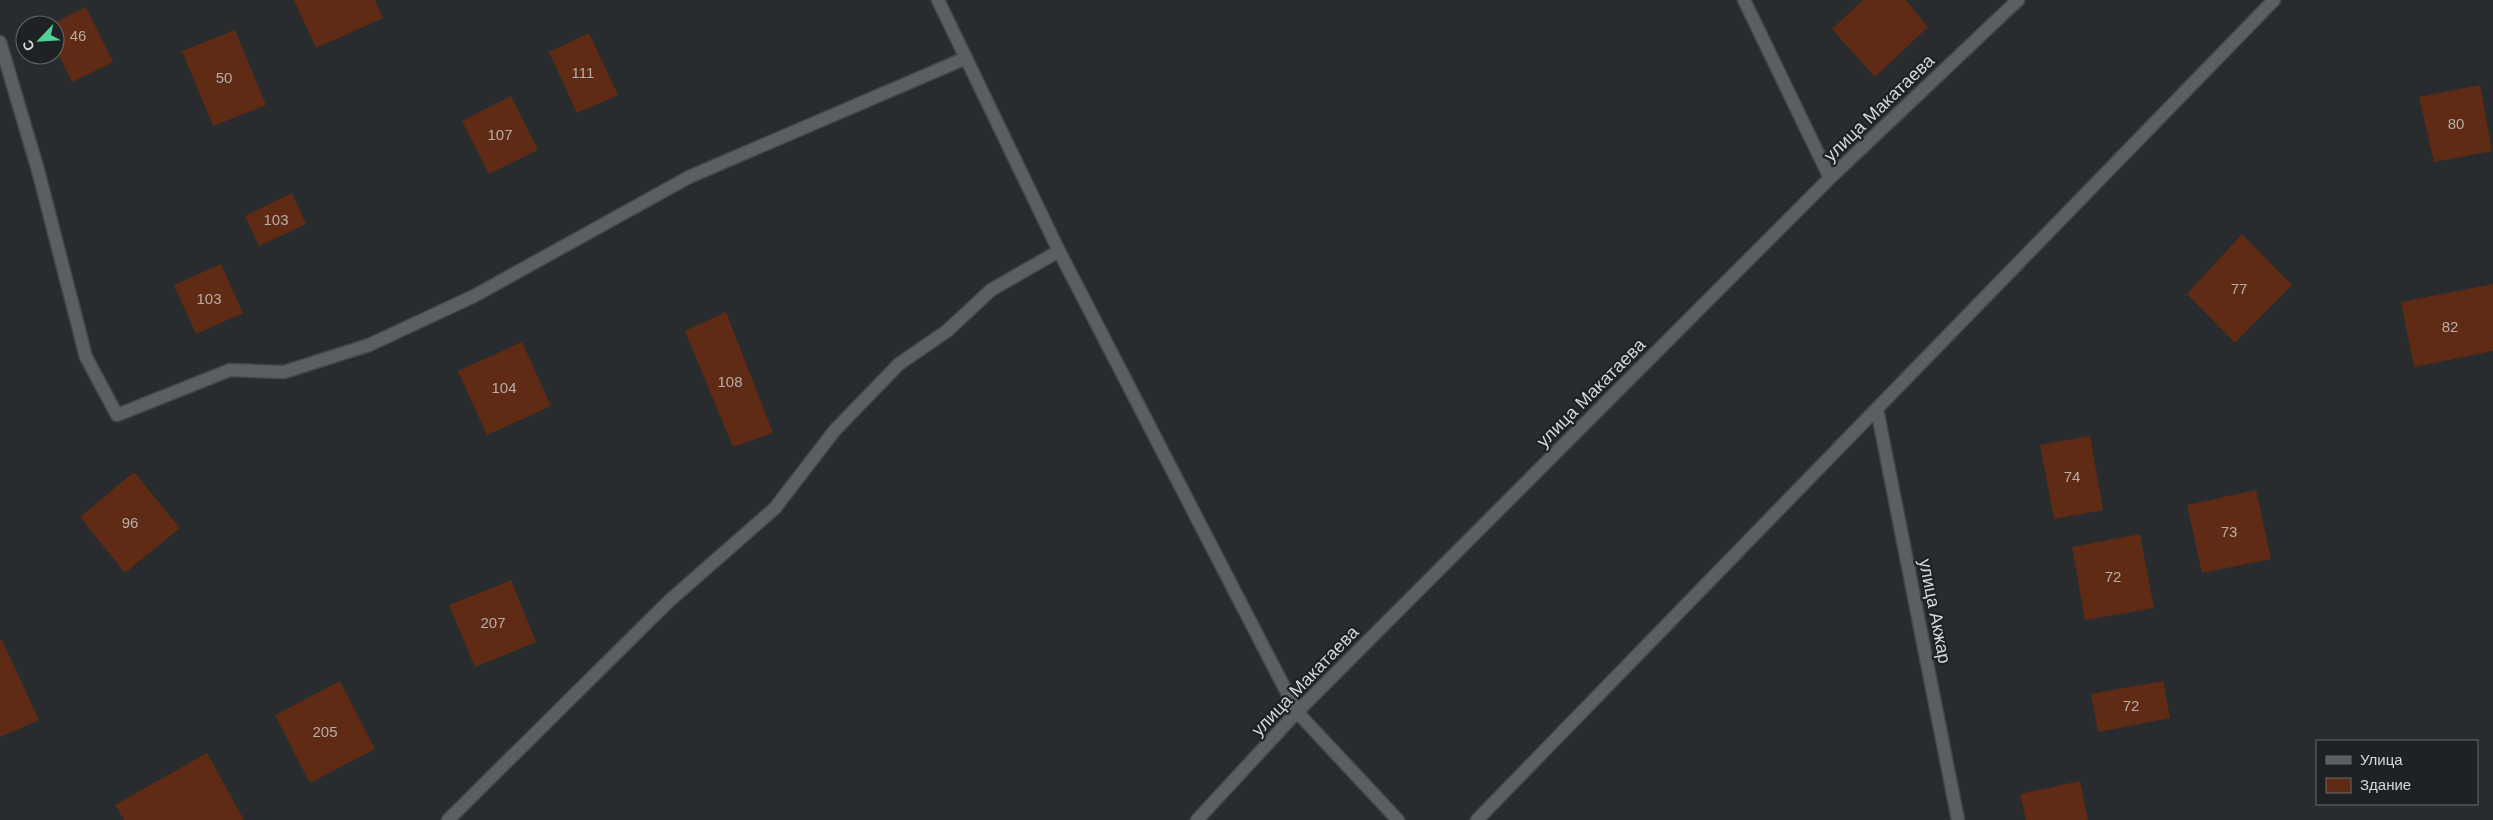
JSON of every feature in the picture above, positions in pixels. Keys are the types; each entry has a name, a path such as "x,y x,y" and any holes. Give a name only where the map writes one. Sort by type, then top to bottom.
{"street":[{"path":"938,0 1059,251 1297,712 1398,820"},
{"path":"1744,0 1830,178"},
{"name":"улица Макатаева","path":"1197,820 1297,712 1830,178 2018,0"},
{"path":"1477,820 2274,0"},
{"path":"0,42 38,170 86,357 117,415 230,370 284,372 369,345 474,296 689,177 966,58"},
{"path":"448,820 669,600 775,508 835,430 899,364 947,331 991,290 1059,251"},
{"name":"улица Акжар","path":"1876,409 1958,820"}],"building":[{"path":"294,0 375,0 383,18 316,48"},
{"path":"1863,0 1906,0 1928,27 1875,77 1832,29"},
{"path":"86,7 113,62 72,82 64,65 65,18"},
{"path":"235,30 266,105 213,126 182,51"},
{"path":"589,33 618,95 577,113 549,52"},
{"path":"2480,85 2492,151 2434,162 2419,97"},
{"path":"511,96 538,150 489,174 462,121"},
{"path":"292,193 306,224 259,246 245,216"},
{"path":"2242,234 2292,285 2235,343 2187,294"},
{"path":"221,264 243,313 196,334 174,285"},
{"path":"2493,284 2493,351 2414,367 2401,302"},
{"path":"726,312 773,433 733,447 685,331"},
{"path":"522,342 551,406 487,435 458,371"},
{"path":"2090,436 2103,510 2054,519 2040,445"},
{"path":"134,472 180,528 125,573 80,517"},
{"path":"2256,490 2271,559 2202,573 2187,505"},
{"path":"2140,534 2154,608 2085,620 2072,547"},
{"path":"511,580 536,642 475,667 449,605"},
{"path":"2,640 39,720 0,737 0,641"},
{"path":"340,681 375,749 310,783 275,715"},
{"path":"2163,681 2170,718 2098,732 2091,694"},
{"path":"207,753 244,820 124,820 115,805"},
{"path":"2080,781 2088,820 2026,820 2020,794"}]}
